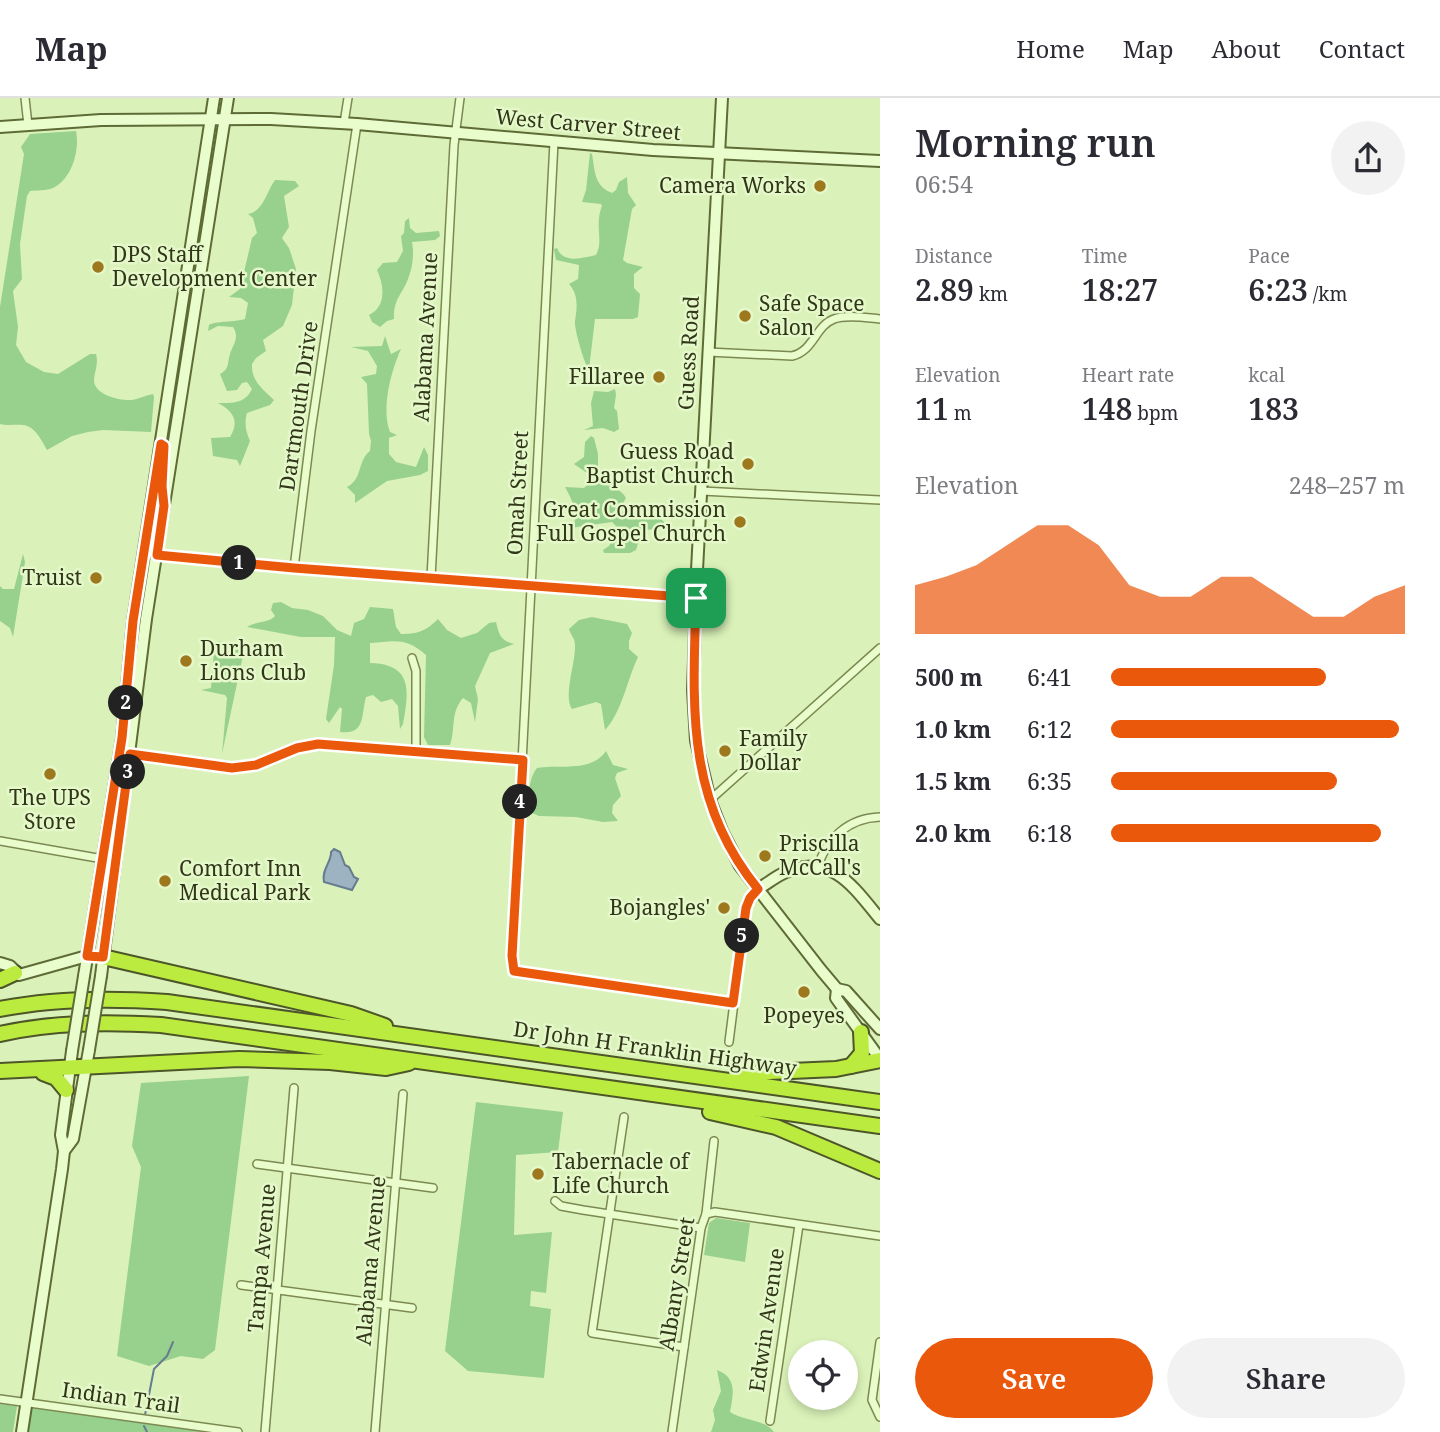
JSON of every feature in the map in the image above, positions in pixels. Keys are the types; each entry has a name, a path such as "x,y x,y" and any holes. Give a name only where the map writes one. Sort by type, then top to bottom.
{"highway":[{"path":"103,957 351,1014 424,1038"},
{"path":"0,981 15,973"},
{"path":"0,1009 62,1001 142,1000 424,1038"},
{"path":"0,1034 66,1024 131,1023 205,1031 880,1126"},
{"path":"851,1066 862,1052 861,1032"},
{"name":"Dr John H Franklin Highway","path":"424,1038 880,1102"},
{"path":"0,1071 270,1059 386,1068 421,1061"},
{"path":"709,1078 835,1069 880,1059"},
{"path":"32,1071 54,1077 66,1090"},
{"path":"684,1099 704,1111 776,1127 880,1171"}],"main road":[{"path":"64,1151 73,1139 103,957 125,753 133,621 214,98"},
{"path":"22,1432 64,1151 61,1135 72,1051 103,859 125,753 228,98"},
{"name":"Guess Road","path":"722,98 696,598 694,725 700,762 710,800 729,846 792,935 837,989 846,991 880,1029"},
{"name":"West Carver Street","path":"0,127 101,120 225,118 344,123 719,155 880,161"},
{"path":"161,444 166,451 162,476 164,506"},
{"path":"151,506 155,522 152,549 157,555"},
{"path":"144,554 149,563 145,586 146,619"},
{"path":"758,889 789,871 818,867 837,873 849,882 880,919"},
{"path":"0,963 10,966 15,973 42,962 68,956 103,957"},
{"name":"Guess Road","path":"837,989 836,998 880,1059"}],"street":[{"path":"25,98 28,125"},
{"path":"344,123 348,98"},
{"name":"Alabama Avenue","path":"431,578 455,133 460,98"},
{"name":"Dartmouth Drive","path":"294,568 311,431 357,124"},
{"name":"Omah Street","path":"554,142 512,956 514,971 733,1003"},
{"path":"708,352 792,356 805,351 825,325 834,319 880,319"},
{"path":"702,491 880,500"},
{"path":"157,555 696,598"},
{"path":"710,800 880,648"},
{"path":"412,658 416,671 416,751"},
{"path":"125,753 232,768 256,765 308,745 523,760"},
{"path":"818,867 825,848 835,835 862,820 880,817"},
{"path":"0,841 103,859"},
{"path":"729,1042 746,908 758,889"},
{"name":"Tampa Avenue","path":"265,1432 294,1088"},
{"name":"Alabama Avenue","path":"375,1432 404,1094"},
{"path":"624,1117 592,1333 684,1347"},
{"name":"Albany Street","path":"672,1432 701,1228 706,1214 714,1141"},
{"path":"257,1164 433,1188"},
{"path":"555,1201 561,1206 701,1228"},
{"path":"706,1214 715,1212 880,1236"},
{"name":"Edwin Avenue","path":"770,1421 799,1225"},
{"path":"242,1285 412,1308"},
{"path":"880,1342 872,1400 880,1417"},
{"name":"Indian Trail","path":"0,1399 237,1432"}],"green space":[{"path":"76,131 77,147 70,171 65,178 53,188 30,191 27,196 20,244 22,279 13,291 18,327 16,345 26,362 44,372 58,374 90,354 96,354 94,381 95,386 103,393 127,400 153,394 151,432 88,432 72,436 47,450 38,434 31,428 0,424 0,307 24,154 21,147 30,134"},
{"path":"590,153 596,177 606,190 612,193 619,182 627,177 628,193 636,205 632,209 623,260 643,267 634,274 634,288 640,294 638,317 595,319 589,369 575,325 576,297 569,284 578,279 579,265 556,260 554,249 557,248 564,256 573,259 596,255 598,250 602,206 582,202"},
{"path":"275,180 295,181 299,186 284,196 289,227 282,238 289,248 296,269 292,305 283,326 263,340 266,351 252,364 256,380 274,400 270,405 247,413 246,427 250,441 240,466 237,460 213,456 211,438 230,437 235,421 228,409 218,403 242,400 252,389 247,382 242,383 237,390 227,391 220,374 227,368 235,341 233,327 218,326 208,331 209,325 212,324 245,319 248,303 241,298 229,297 240,289 252,238 257,233 253,218 248,214 261,205"},
{"path":"409,218 410,228 416,233 439,231 440,236 435,240 412,242 411,268 395,306 394,319 380,327 372,322 369,315 381,301 381,282 377,270 383,263 397,262 403,251 401,236 404,233 405,221"},
{"path":"385,336 391,354 401,349 387,401 387,422 390,432 397,435 389,438 389,454 396,462 416,467 424,447 428,455 428,471 387,481 355,503 355,495 347,487 356,479 363,460 370,451 371,441 367,384 361,377 376,374 377,366 368,351 351,347 382,346"},
{"path":"615,389 614,408 617,411 619,429 614,432 603,428 584,430 593,426 591,403 594,391 608,392"},
{"path":"591,436 598,454 598,480 617,489 626,498 619,510 649,513 668,526 642,530 636,550 630,553 604,553 603,550 617,533 612,522 570,528 574,525 574,510 565,487 584,488 588,484 587,473 574,464 584,457 585,442"},
{"path":"23,554 25,562 13,637 10,628 0,621 0,586 3,589 14,589"},
{"path":"281,602 292,608 323,616 337,630 351,636 354,623 364,619 370,607 393,609 396,627 401,634 421,631 438,619 447,630 461,638 477,633 489,623 496,622 501,637 514,644 490,653 475,686 478,699 475,722 471,703 463,698 456,709 450,745 428,745 424,737 426,655 406,643 370,643 370,663 394,668 405,681 407,690 403,724 400,729 398,706 392,699 381,702 373,695 366,697 358,727 348,732 340,732 340,707 329,723 326,719 335,637 301,637 247,627 275,616 271,610 273,603"},
{"path":"592,617 627,624 632,633 629,649 638,657 620,705 605,730 601,704 596,702 572,709 569,695 575,645 569,629 579,620"},
{"path":"218,641 245,646 222,754 227,698 225,695 201,690 211,688 214,651"},
{"path":"606,751 613,765 628,769 617,773 615,778 621,796 613,805 612,813 618,821 539,816 530,812 529,789 537,768 584,765 600,758"},
{"path":"249,1076 215,1350 203,1359 181,1356 149,1366 117,1356 141,1167 132,1146 141,1083"},
{"path":"476,1102 563,1112 558,1152 516,1155 514,1235 552,1232 546,1293 531,1291 530,1306 551,1309 544,1378 468,1371 445,1351"},
{"path":"716,1218 750,1223 745,1262 704,1255 709,1223"},
{"path":"717,1370 724,1373 733,1388 730,1412 759,1422 774,1432 711,1432 715,1420 713,1410 721,1391"},
{"path":"0,1404 17,1406 13,1432 0,1432"},
{"path":"29,1406 211,1432 25,1432"}],"water":[{"path":"334,849 340,852 345,865 358,879 352,890 324,882 324,874"}],"waterway":[{"path":"145,1415 154,1369 167,1356 173,1342"},
{"path":"144,1426 147,1432"}],"place":[{"name":"Camera Works","path":"820,186"},
{"name":"DPS Staff Development Center","path":"98,267"},
{"name":"Safe Space Salon","path":"745,316"},
{"name":"Fillaree","path":"659,377"},
{"name":"Guess Road Baptist Church","path":"748,464"},
{"name":"Great Commission Full Gospel Church","path":"740,522"},
{"name":"Truist","path":"96,578"},
{"name":"Durham Lions Club","path":"186,661"},
{"name":"Family Dollar","path":"725,751"},
{"name":"The UPS Store","path":"50,774"},
{"name":"Priscilla McCall's","path":"765,856"},
{"name":"Comfort Inn Medical Park","path":"165,881"},
{"name":"Bojangles'","path":"724,908"},
{"name":"Popeyes","path":"804,992"},
{"name":"Tabernacle of Life Church","path":"538,1174"}],"route":[{"path":"161,444 166,451 162,476 164,506 157,555 696,598 693,690 694,725 700,762 706,788 722,831 740,866 758,889 746,908 733,1003 514,971 512,956 523,760 318,744 297,748 256,765 232,768 130,754 103,957 87,956 122,738 133,621 161,444"}]}
